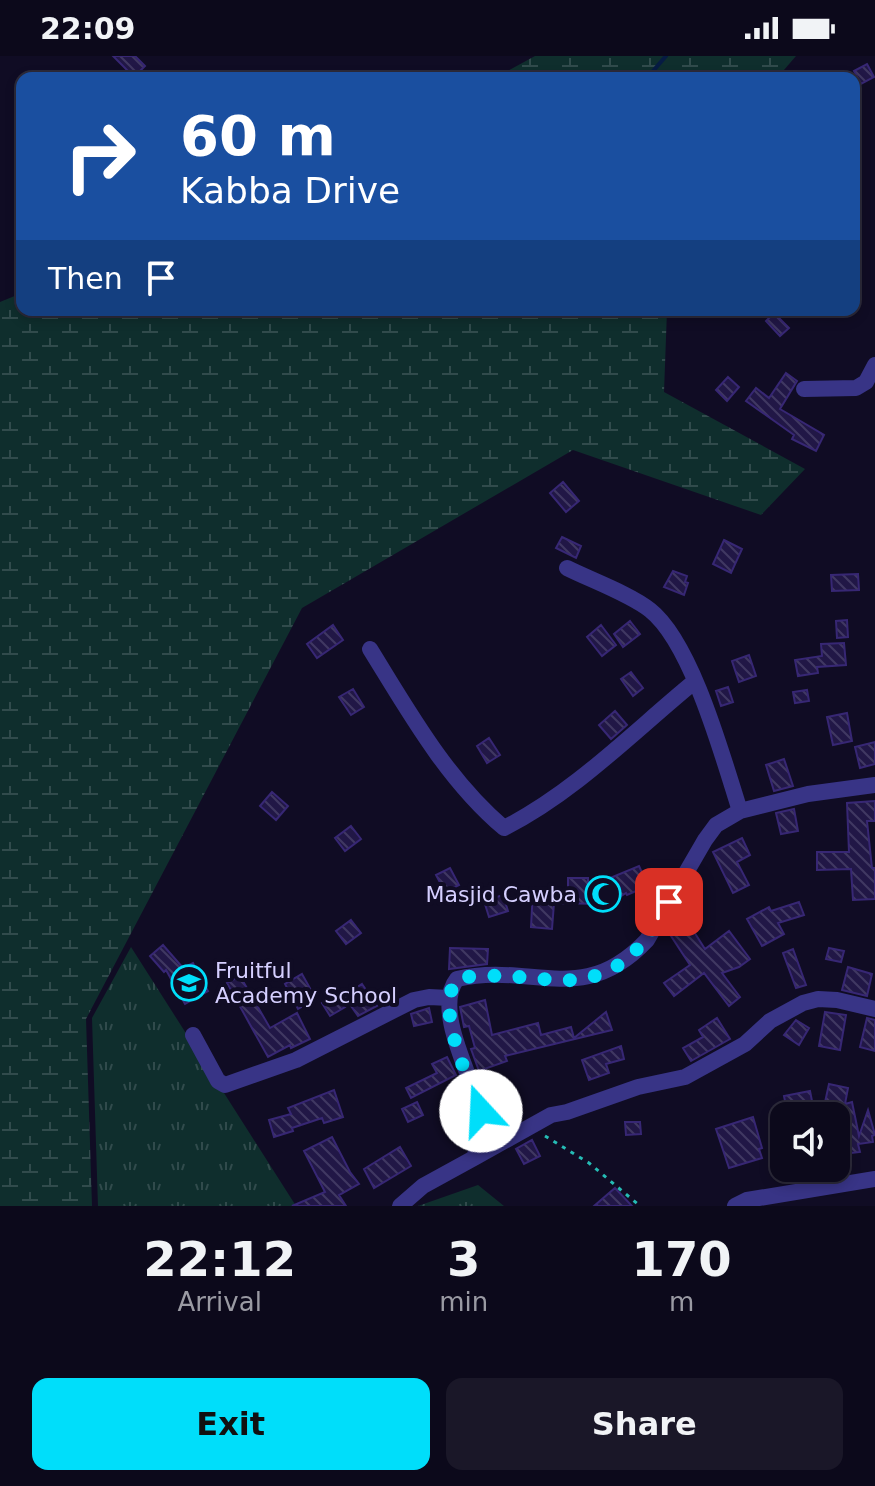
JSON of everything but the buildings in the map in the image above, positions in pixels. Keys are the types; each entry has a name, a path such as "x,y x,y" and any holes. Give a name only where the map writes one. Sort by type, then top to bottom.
{"street":[{"path":"804,389 856,388 866,382 875,365"},
{"path":"567,568 648,608 676,639 709,714 740,811"},
{"path":"370,649 462,786 504,828 588,772 694,682"},
{"path":"474,1158 481,1129 481,1111 456,1050 449,998 451,986 457,979 573,980 596,975 634,954 647,940 716,825 740,811 808,794 875,785"},
{"path":"193,1035 218,1081 225,1085 296,1060 398,1007 429,997 449,998"},
{"path":"400,1206 423,1186 529,1126 551,1115 638,1087 685,1077 745,1044 770,1021 803,1003 818,999 837,1000 875,1009"},
{"path":"735,1206 747,1200 875,1179"}],"path":[{"path":"481,1111 510,1113 589,1163 640,1206"}],"green space":[{"path":"535,56 796,56 782,72 506,72"},
{"path":"16,295 16,316 667,316 664,392 805,469 761,515 573,450 302,608 86,1019 92,1206 0,1206 0,302"},
{"path":"131,947 296,1206 98,1206 92,1018"},
{"path":"478,1185 504,1206 418,1206"}],"waterway":[{"path":"652,72 666,56"}],"place":[{"name":"Masjid Cawba","path":"603,894"},
{"name":"Fruitful Academy School","path":"189,983"}],"route":[{"path":"481,1111 456,1050 449,998 451,986 457,979 509,976 573,980 596,975 634,954 647,940 669,902"}]}
